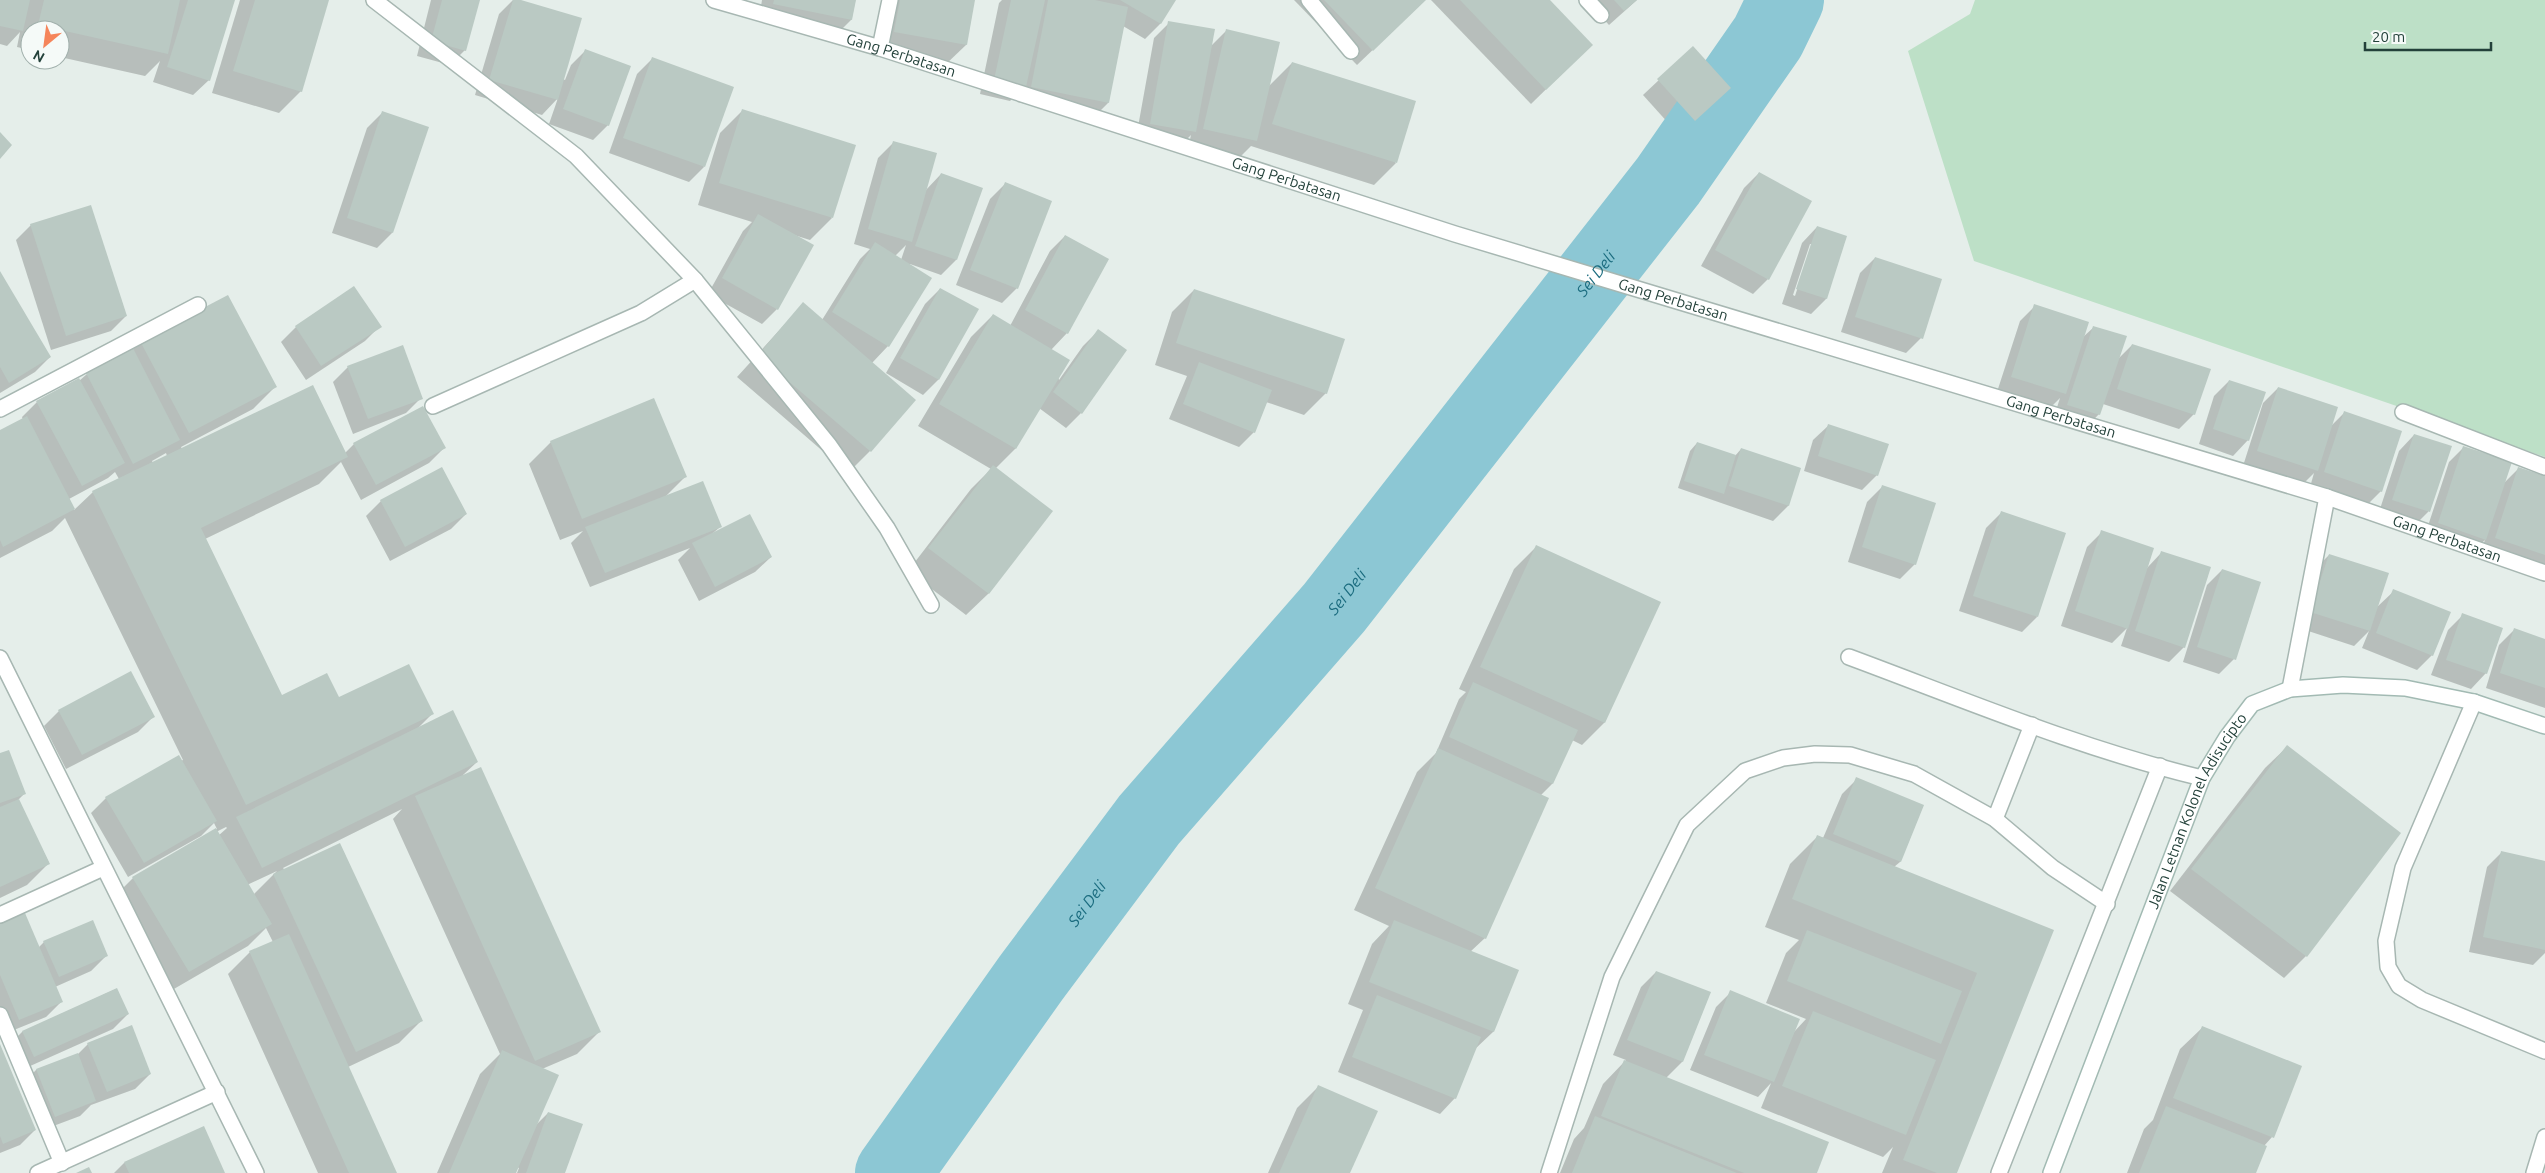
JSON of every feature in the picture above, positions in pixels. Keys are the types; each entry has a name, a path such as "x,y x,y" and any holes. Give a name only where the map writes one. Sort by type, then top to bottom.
{"street":[{"path":"374,0 576,156 695,280 829,445 887,528 932,605"},
{"name":"Gang Perbatasan","path":"714,0 880,48 1455,234 2327,497 2545,573"},
{"path":"880,48 890,0"},
{"path":"1309,0 1351,51"},
{"path":"1587,0 1601,15"},
{"path":"433,406 641,314 695,280"},
{"path":"0,409 198,305"},
{"path":"2403,412 2545,467"},
{"path":"2290,689 2327,497"},
{"path":"1849,657 2032,726 2202,778"},
{"path":"0,658 256,1173"},
{"name":"Jalan Letnan Kolonel Adisucipto","path":"2051,1173 2202,778 2227,737 2252,704 2290,689 2343,685 2405,688 2474,702 2545,726"},
{"path":"2474,702 2403,868 2386,942 2388,967 2399,986 2422,1000 2545,1051"},
{"path":"1995,819 2032,726"},
{"path":"1549,1173 1612,977 1687,826 1744,771 1783,758 1815,754 1850,755 1914,774 1995,819 2053,868 2107,904"},
{"path":"1999,1173 2160,766"},
{"path":"0,915 103,868"},
{"path":"0,1015 62,1162"},
{"path":"38,1173 217,1092"},
{"path":"2534,1173 2545,1137"}],"green space":[{"path":"1975,0 2545,0 2545,457 1974,261 1908,51 1970,14"}],"building":[{"path":"0,0 30,0 25,20 20,20 20,30 0,26"},
{"path":"44,0 180,0 168,54 70,32 70,20 39,20"},
{"path":"188,0 235,0 210,81 167,67"},
{"path":"255,0 329,0 302,92 233,71"},
{"path":"442,0 480,0 466,51 431,41"},
{"path":"513,0 521,0 582,18 558,100 489,80"},
{"path":"774,0 856,0 852,20 773,4"},
{"path":"900,0 975,0 967,45 894,32"},
{"path":"1011,0 1045,0 1026,87 994,80"},
{"path":"1048,0 1095,0 1128,7 1109,103 1031,87"},
{"path":"1120,0 1176,0 1161,24"},
{"path":"1324,0 1426,0 1373,51"},
{"path":"1460,0 1550,0 1593,45 1546,90"},
{"path":"1614,0 1637,0 1624,11"},
{"path":"1168,21 1215,29 1196,132 1150,124"},
{"path":"1226,29 1280,42 1257,141 1203,129"},
{"path":"1693,46 1731,88 1695,121 1657,79"},
{"path":"585,49 631,66 609,126 563,109"},
{"path":"652,57 734,87 705,167 623,138"},
{"path":"1292,62 1416,101 1397,163 1272,124"},
{"path":"742,109 856,145 833,218 719,183"},
{"path":"382,111 429,127 393,233 347,218"},
{"path":"0,132 12,145 0,159"},
{"path":"893,141 937,153 912,242 868,229"},
{"path":"1759,172 1812,201 1769,280 1715,250"},
{"path":"941,173 983,188 957,260 915,246"},
{"path":"1005,182 1052,201 1018,289 970,270"},
{"path":"91,205 127,316 66,336 30,224"},
{"path":"758,214 814,245 778,310 722,278"},
{"path":"1817,226 1847,236 1827,299 1796,289"},
{"path":"1065,235 1109,259 1068,334 1025,310"},
{"path":"875,242 932,278 889,347 832,312"},
{"path":"1875,257 1942,279 1923,339 1855,317"},
{"path":"0,271 51,357 9,383 0,367"},
{"path":"354,286 382,327 321,366 295,326"},
{"path":"940,288 979,309 939,380 900,358"},
{"path":"1194,289 1345,339 1327,394 1176,343"},
{"path":"228,295 277,387 189,433 140,341"},
{"path":"803,302 916,400 871,452 758,355"},
{"path":"2034,304 2089,322 2066,394 2011,377"},
{"path":"993,314 1070,360 1016,449 939,404"},
{"path":"2093,326 2127,336 2100,415 2067,405"},
{"path":"1098,329 1127,350 1082,414 1053,392"},
{"path":"2132,344 2211,369 2195,415 2117,389"},
{"path":"403,345 423,399 368,419 347,366"},
{"path":"133,348 180,440 133,464 86,373"},
{"path":"1199,362 1272,390 1255,433 1183,404"},
{"path":"79,378 125,463 82,486 36,401"},
{"path":"2229,380 2266,392 2249,441 2213,429"},
{"path":"313,385 348,457 201,528 282,695 327,673 339,697 409,664 434,714 246,805 92,491"},
{"path":"2278,387 2338,407 2318,471 2257,451"},
{"path":"654,398 687,477 582,519 550,441"},
{"path":"423,406 446,448 376,485 353,443"},
{"path":"2344,411 2402,431 2382,492 2324,472"},
{"path":"27,416 75,509 3,547 0,540 0,430"},
{"path":"1828,424 1889,444 1878,476 1818,456"},
{"path":"2414,434 2452,446 2430,512 2392,500"},
{"path":"1697,442 1736,455 1724,494 1684,481"},
{"path":"2463,446 2512,462 2486,540 2438,523"},
{"path":"1741,448 1801,468 1789,506 1729,486"},
{"path":"993,465 1053,511 989,594 928,548"},
{"path":"442,467 467,514 405,547 380,500"},
{"path":"2518,467 2545,476 2545,555 2495,538"},
{"path":"703,481 722,527 605,573 585,527"},
{"path":"1882,485 1936,503 1916,565 1862,547"},
{"path":"2001,511 2066,533 2038,617 1973,596"},
{"path":"750,514 772,557 715,587 692,543"},
{"path":"2101,530 2154,548 2128,629 2075,611"},
{"path":"1536,545 1661,602 1605,723 1480,667"},
{"path":"2161,551 2211,567 2185,648 2135,631"},
{"path":"2329,554 2389,573 2370,631 2310,612"},
{"path":"2222,569 2261,582 2236,660 2197,647"},
{"path":"2393,589 2451,612 2433,656 2376,633"},
{"path":"2462,613 2503,628 2487,674 2446,660"},
{"path":"2514,628 2545,639 2545,688 2500,673"},
{"path":"131,671 155,717 82,755 58,710"},
{"path":"1473,682 1578,730 1553,784 1449,737"},
{"path":"453,710 478,762 262,868 236,817"},
{"path":"2287,745 2401,833 2307,957 2191,869"},
{"path":"1438,748 1549,798 1486,939 1375,888"},
{"path":"9,750 26,794 0,803 0,753"},
{"path":"179,755 217,821 144,863 105,797"},
{"path":"481,767 601,1032 535,1061 415,796"},
{"path":"1856,777 1924,805 1901,862 1833,834"},
{"path":"19,799 50,864 0,887 0,807"},
{"path":"216,828 272,924 189,972 132,877"},
{"path":"1817,835 2054,930 1957,1173 1937,1173 1903,1160 1977,973 1792,899"},
{"path":"340,843 423,1021 356,1052 273,874"},
{"path":"2501,851 2545,861 2545,950 2483,937"},
{"path":"25,913 63,1002 19,1020 0,975 0,924"},
{"path":"93,920 108,956 59,977 43,941"},
{"path":"1394,920 1519,970 1494,1032 1369,982"},
{"path":"1807,930 1962,991 1941,1044 1787,981"},
{"path":"289,934 397,1173 349,1173 249,951"},
{"path":"1656,971 1711,992 1683,1062 1627,1040"},
{"path":"117,988 129,1014 34,1057 22,1031"},
{"path":"1730,990 1800,1019 1774,1082 1704,1055"},
{"path":"1377,995 1481,1037 1456,1099 1352,1057"},
{"path":"1813,1011 1936,1060 1906,1135 1782,1086"},
{"path":"132,1025 151,1074 107,1092 87,1043"},
{"path":"2202,1026 2302,1066 2274,1138 2173,1098"},
{"path":"0,1044 36,1130 3,1144 0,1136"},
{"path":"502,1050 559,1075 516,1173 449,1173"},
{"path":"78,1053 96,1101 55,1117 36,1069"},
{"path":"1624,1060 1829,1142 1817,1173 1744,1173 1601,1116"},
{"path":"1318,1085 1378,1111 1350,1173 1279,1173"},
{"path":"2166,1106 2267,1146 2256,1173 2139,1173"},
{"path":"548,1112 583,1124 565,1173 526,1173"},
{"path":"1595,1116 1737,1173 1572,1173"},
{"path":"204,1126 225,1173 129,1173 124,1162"},
{"path":"89,1167 92,1173 76,1173"}],"waterway":[{"name":"Sei Deli","path":"893,1173 1031,978 1149,820 1334,608 1668,181 1768,37 1786,0"}]}
